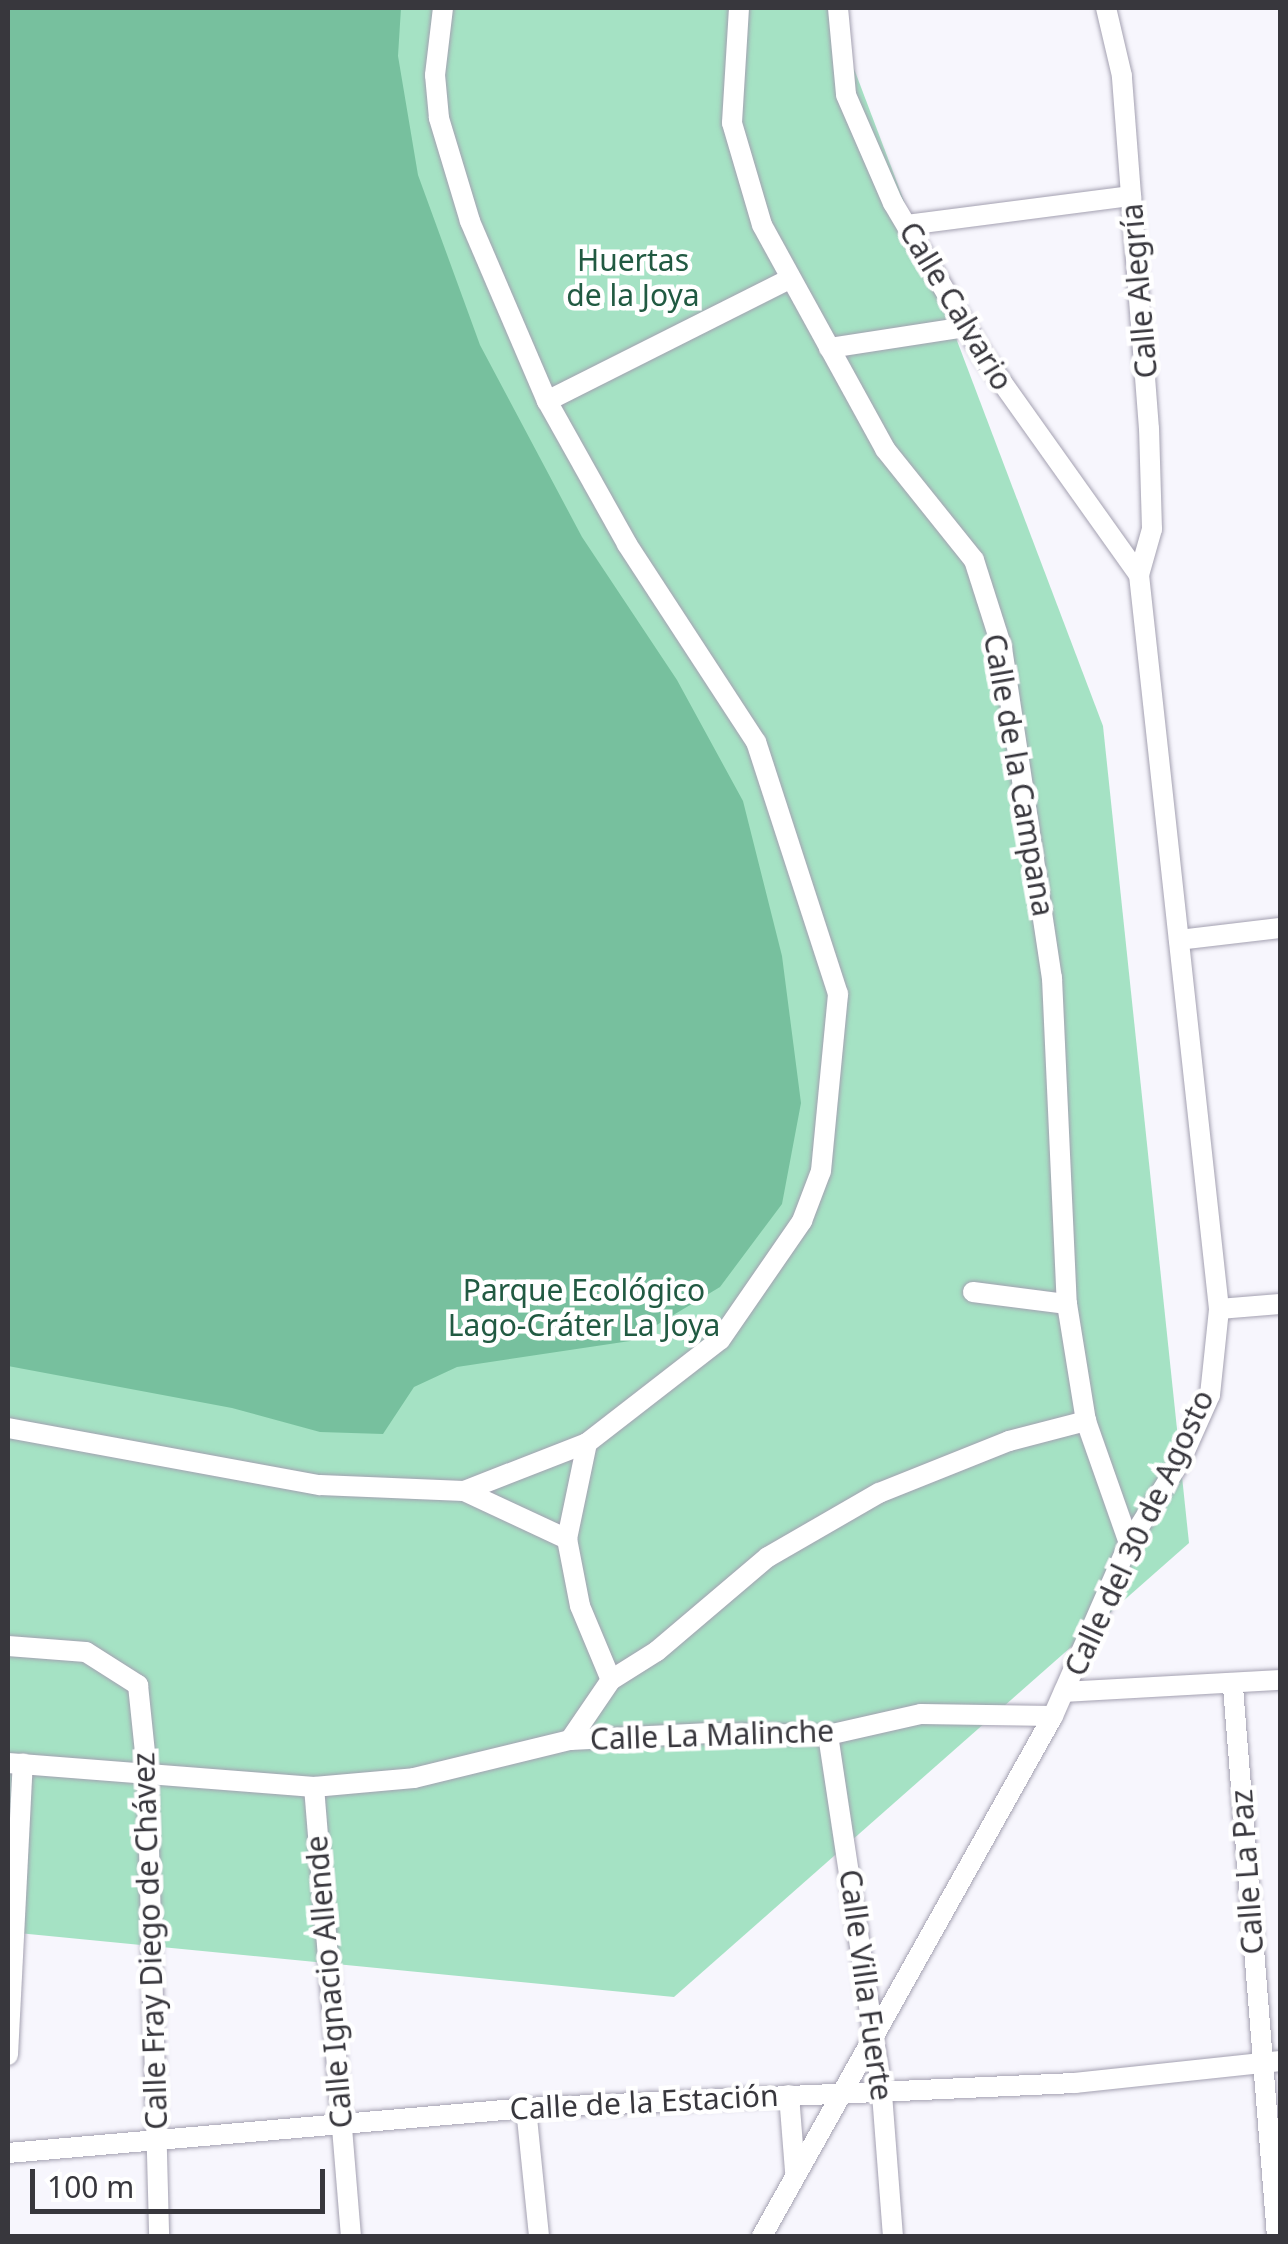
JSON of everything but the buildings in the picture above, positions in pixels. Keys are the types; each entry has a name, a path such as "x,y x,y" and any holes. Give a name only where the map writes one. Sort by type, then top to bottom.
{"street":[{"path":"443,8 435,75 439,118 470,221 547,402 626,544 756,742 838,994 821,1171 802,1221 720,1340 587,1443 464,1491"},
{"name":"Calle de la Campana","path":"740,8 732,84 736,148 788,280 885,450 974,560 1002,648 1052,978 1067,1304 1086,1421 1129,1543"},
{"name":"Calle Calvario","path":"838,8 846,95 907,225 966,327 1139,575"},
{"name":"Calle Alegría","path":"1106,8 1122,76 1152,529 1139,575"},
{"path":"907,225 1131,196"},
{"path":"547,402 788,280"},
{"path":"829,348 966,327"},
{"name":"Calle del 30 de Agosto","path":"762,2236 873,2028 1053,1716 1129,1543 1181,1460 1210,1394 1219,1308 1139,575"},
{"path":"1179,940 1280,928"},
{"path":"973,1292 1067,1304"},
{"path":"1219,1308 1280,1304"},
{"path":"570,1740 611,1680 657,1651 768,1557 879,1493 1009,1440 1086,1421"},
{"path":"8,1428 320,1485 464,1491 568,1538"},
{"path":"587,1443 568,1538 580,1606 611,1680"},
{"name":"Calle Fray Diego de Chávez","path":"8,1646 86,1652 108,1662 138,1684 148,1772 160,2236"},
{"path":"1064,1692 1232,1686 1280,1680"},
{"name":"Calle La Paz","path":"1232,1686 1271,2062 1277,2236"},
{"name":"Calle La Malinche","path":"16,1763 314,1786 414,1778 570,1740 710,1732 828,1735 922,1714 1053,1716"},
{"name":"Calle Villa Fuerte","path":"828,1735 882,2094 893,2236"},
{"path":"8,2054 16,1763"},
{"name":"Calle Ignacio Allende","path":"314,1786 351,2236"},
{"name":"Calle de la Estación","path":"8,2153 526,2108 842,2090 882,2094 1271,2062"},
{"path":"790,2095 795,2174"},
{"path":"526,2108 538,2236"}],"green space":[{"name":"Parque Ecológico Lago-Cráter La Joya","path":"8,8 831,8 1103,726 1189,1543 674,1997 8,1932"}],"shaded area":[{"path":"8,8 401,8 398,56 418,175 480,345 582,537 677,680 743,801 782,956 801,1103 782,1204 720,1287 630,1341 457,1367 414,1387 383,1434 320,1432 232,1408 8,1366"}],"park label":[{"name":"Huertas de la Joya","path":"633,277"}]}
